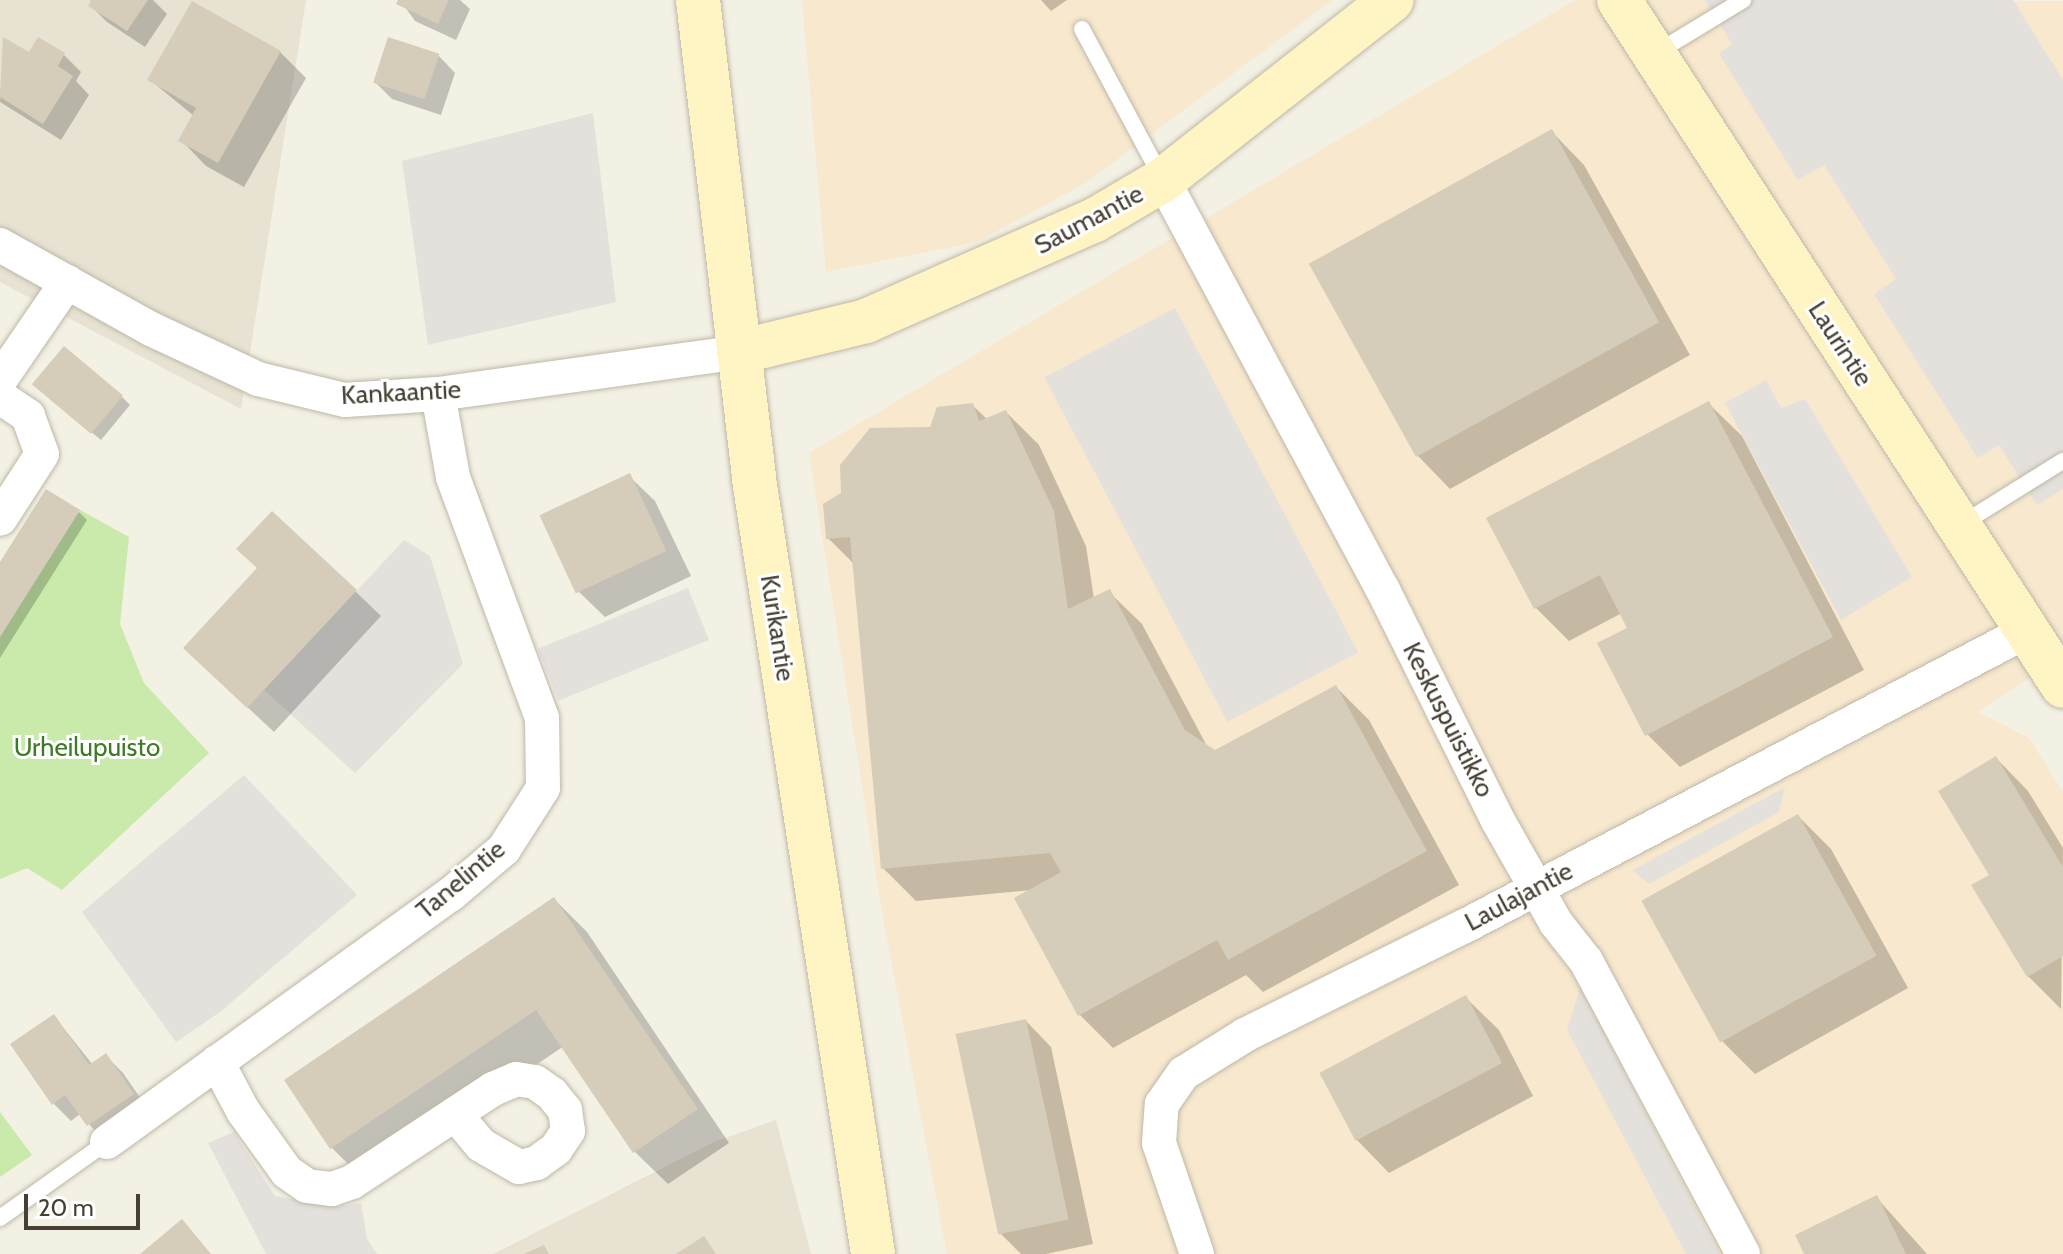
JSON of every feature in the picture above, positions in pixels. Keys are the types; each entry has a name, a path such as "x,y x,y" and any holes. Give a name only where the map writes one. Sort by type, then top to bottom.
{"street":[{"name":"Kurikantie","path":"698,0 756,490 873,1254"},
{"name":"Saumantie","path":"739,352 866,321 921,300 1095,220 1163,180 1392,0"},
{"name":"Laurintie","path":"1619,0 2063,686"},
{"name":"Keskuspuistikko","path":"1163,180 1535,888 1586,961 1743,1254"},
{"name":"Kankaantie","path":"0,245 258,379 345,400 438,394 739,352"},
{"path":"0,380 67,282"},
{"name":"Tanelintie","path":"107,1142 450,895 504,849 543,788 542,718 453,477 438,394"},
{"path":"0,397 28,416 42,454 0,519"},
{"name":"Laulajantie","path":"1197,1254 1159,1143 1162,1104 1184,1073 1245,1035 1535,888 2027,631"},
{"path":"217,1062 278,1160 307,1186 332,1189 352,1182 455,1114"}],"lane":[{"path":"1653,55 1743,0"},
{"path":"1082,29 1163,180"},
{"path":"1959,526 2063,461"},
{"path":"0,1218 107,1142"}],"shaded area":[{"path":"0,0 306,0 241,409 0,282"},
{"path":"802,0 1332,0 1087,182 977,242 826,272"},
{"path":"1575,0 2063,1 2063,656 1978,712 2029,738 2063,792 2063,1254 947,1254 883,917 809,453"},
{"path":"1705,0 2013,0 2063,80 2063,489 2037,505 1999,445 1978,458 1874,294 1896,279 1824,165 1798,180 1719,54 1732,44"},
{"path":"593,113 616,302 428,345 402,161"},
{"path":"1175,308 1358,652 1227,722 1044,377"},
{"path":"1766,380 1781,408 1805,399 1912,577 1841,620 1725,403"},
{"path":"404,540 430,556 463,664 355,773 264,690"},
{"path":"688,588 709,640 559,701 538,649"},
{"path":"244,775 357,895 220,1012 176,1042 82,912"},
{"path":"1785,787 1779,812 1649,884 1633,870"},
{"path":"1580,988 1720,1254 1686,1254 1567,1030"},
{"path":"776,1120 811,1254 493,1254 714,1142"},
{"path":"234,1132 275,1196 333,1207 361,1203 367,1239 377,1254 266,1254 208,1143"}],"green space":[{"name":"Urheilupuisto","path":"80,510 129,537 120,624 144,683 209,753 62,890 27,868 0,879 0,637"},
{"path":"0,1112 32,1155 0,1177"}],"building":[{"path":"91,0 148,0 127,31 88,6"},
{"path":"398,0 449,0 438,24 396,4"},
{"path":"192,1 281,51 218,163 178,141 196,108 147,80"},
{"path":"3,37 29,52 38,37 65,53 58,66 73,76 43,124 0,97"},
{"path":"388,37 439,54 425,99 373,83"},
{"path":"1552,129 1659,322 1416,457 1309,264"},
{"path":"64,346 123,395 91,434 32,384"},
{"path":"1709,401 1833,637 1645,736 1597,643 1627,628 1600,575 1534,609 1486,518"},
{"path":"973,403 979,421 1006,410 1054,511 1068,609 1110,589 1185,730 1215,750 1336,685 1427,851 1228,960 1217,940 1078,1016 1014,898 1061,872 1050,853 881,869 850,537 826,539 823,504 841,493 840,465 870,428 930,427 937,407"},
{"path":"630,473 666,551 576,593 539,515"},
{"path":"46,489 80,510 0,637 0,562"},
{"path":"272,511 357,590 247,708 183,648 257,568 236,549"},
{"path":"1996,756 2063,867 2063,956 2027,977 1971,885 1989,875 1938,791"},
{"path":"1798,814 1877,956 1720,1042 1641,901"},
{"path":"554,897 698,1109 633,1153 536,1010 330,1149 284,1080"},
{"path":"1466,995 1502,1063 1356,1141 1319,1073"},
{"path":"54,1014 89,1065 106,1053 134,1094 87,1126 65,1095 52,1105 10,1044"},
{"path":"1026,1019 1069,1220 998,1234 956,1034"},
{"path":"1877,1195 1906,1254 1804,1254 1795,1235"},
{"path":"182,1219 211,1254 140,1254"},
{"path":"704,1236 716,1254 676,1254"},
{"path":"544,1245 549,1254 524,1254"}]}
